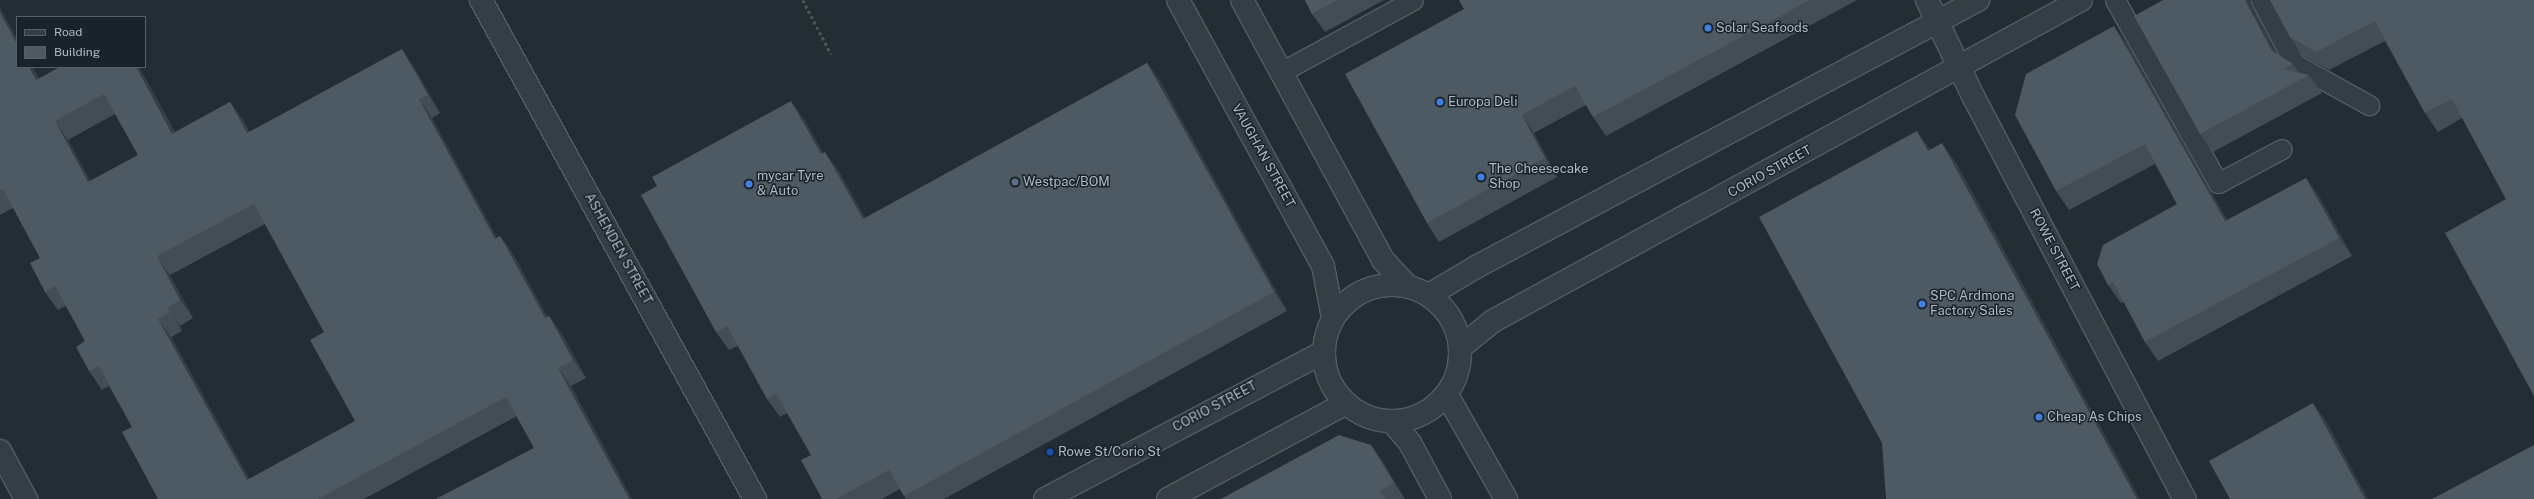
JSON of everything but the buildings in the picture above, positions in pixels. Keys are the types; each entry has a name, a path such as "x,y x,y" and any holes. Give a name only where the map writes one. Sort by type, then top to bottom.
{"street":[{"name":"ASHENDEN STREET","path":"481,0 755,499"},
{"name":"VAUGHAN STREET","path":"1178,0 1323,266 1333,318"},
{"path":"1242,0 1383,260 1407,286"},
{"name":"ROWE STREET","path":"1927,0 1959,67 2185,499"},
{"path":"1429,295 1476,267 1978,0"},
{"name":"CORIO STREET","path":"1460,347 1493,321 2081,0"},
{"path":"1407,286 1429,295 1444,309 1456,327 1460,347 1455,380 1446,395 1432,410 1413,418 1392,422 1359,413 1346,403 1334,388 1326,371 1324,352 1333,318 1344,304 1373,287 1407,286"},
{"name":"CORIO STREET","path":"1045,499 1324,352"},
{"path":"1446,395 1506,499"},
{"path":"1168,499 1346,403"},
{"path":"1392,422 1410,443 1440,499"},
{"path":"0,451 26,499"}],"lane":[{"path":"1281,72 1413,0"},
{"path":"2115,0 2218,183 2282,149"},
{"path":"2261,0 2294,64 2369,105"}],"path":[{"path":"803,0 831,54"}],"place":[{"name":"Solar Seafoods","path":"1708,28"},
{"name":"Europa Deli","path":"1440,102"},
{"name":"The Cheesecake Shop","path":"1481,177"},
{"name":"Westpac/BOM","path":"1015,182"},
{"name":"mycar Tyre & Auto","path":"749,184"},
{"name":"SPC Ardmona Factory Sales","path":"1922,304"},
{"name":"Cheap As Chips","path":"2039,417"},
{"name":"Rowe St/Corio St","path":"1050,452"}]}
